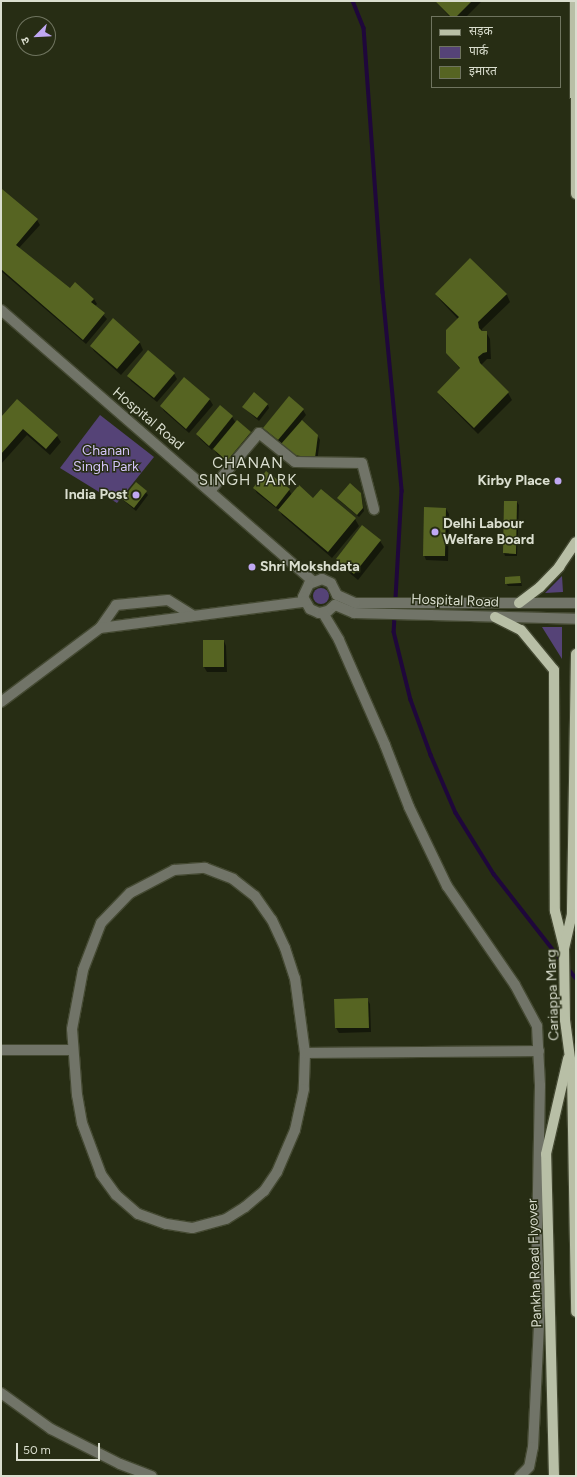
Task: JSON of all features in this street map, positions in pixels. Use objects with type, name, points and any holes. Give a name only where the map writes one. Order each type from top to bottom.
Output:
[{"type":"main road","points":[[575,1],[576,194]]},
{"type":"main road","points":[[519,603],[540,588],[559,567],[576,542]]},
{"type":"main road","points":[[495,616],[521,630],[554,670],[555,912],[564,948]]},
{"type":"main road","name":"Cariappa Marg","points":[[576,654],[572,914],[564,948],[565,1020],[572,1073],[576,1312]]},
{"type":"main road","name":"Pankha Road Flyover","points":[[554,1476],[546,1154],[569,1052]]},
{"type":"street","name":"Hospital Road","points":[[1,310],[313,581]]},
{"type":"street","points":[[210,490],[259,433],[294,462],[362,463],[374,508]]},
{"type":"street","points":[[324,613],[336,600],[331,583],[322,579],[313,581],[304,592],[304,602],[310,610],[324,613],[339,640],[385,744],[409,807],[444,879],[519,992],[537,1026],[540,1085],[537,1242],[540,1305],[533,1448],[529,1467],[520,1476]]},
{"type":"street","points":[[1,702],[100,628],[116,605],[168,600],[192,615]]},
{"type":"street","name":"Hospital Road","points":[[336,600],[354,613],[367,608],[415,602],[576,603]]},
{"type":"street","points":[[100,628],[192,615],[304,602]]},
{"type":"street","name":"Hospital Road","points":[[367,608],[416,614],[576,619]]},
{"type":"street","points":[[204,868],[233,879],[255,896],[272,920],[285,948],[295,978],[305,1053],[304,1089],[295,1130],[277,1172],[264,1191],[245,1207],[226,1219],[192,1228],[166,1224],[138,1214],[116,1195],[101,1174],[82,1123],[77,1095],[72,1050],[72,1029],[83,970],[101,923],[130,892],[174,870],[204,868]]},
{"type":"street","points":[[1,1050],[72,1050]]},
{"type":"street","points":[[305,1053],[539,1051]]},
{"type":"street","points":[[1,1393],[51,1430],[120,1464],[152,1476]]},
{"type":"green space","name":"Chanan Singh Park","points":[[100,415],[154,457],[117,503],[60,468]]},
{"type":"green space","points":[[562,576],[563,592],[545,593]]},
{"type":"green space","points":[[321,588],[327,590],[329,596],[327,602],[321,604],[315,602],[313,596],[315,590]]},
{"type":"green space","points":[[542,627],[562,627],[562,659]]},
{"type":"building","points":[[435,1],[472,1],[457,16],[450,16]]},
{"type":"building","points":[[2,189],[38,219],[16,245],[70,288],[75,282],[94,299],[91,302],[105,313],[83,340],[1,269]]},
{"type":"building","points":[[470,258],[507,294],[478,322],[479,328],[482,331],[487,331],[487,352],[478,357],[480,363],[509,392],[474,428],[437,392],[460,368],[446,353],[446,330],[459,317],[435,294]]},
{"type":"building","points":[[113,318],[140,342],[117,369],[90,346]]},
{"type":"building","points":[[148,350],[175,373],[154,398],[127,376]]},
{"type":"building","points":[[184,377],[210,399],[186,429],[160,406]]},
{"type":"building","points":[[254,392],[268,404],[257,418],[242,407]]},
{"type":"building","points":[[289,396],[304,409],[278,440],[263,428]]},
{"type":"building","points":[[17,399],[58,435],[46,449],[23,429],[1,454],[1,417]]},
{"type":"building","points":[[220,405],[233,416],[209,446],[196,434]]},
{"type":"building","points":[[237,420],[251,432],[227,461],[213,449]]},
{"type":"building","points":[[302,420],[318,435],[315,458],[293,455],[281,444]]},
{"type":"building","points":[[266,471],[290,489],[276,507],[253,488]]},
{"type":"building","points":[[136,482],[147,491],[134,508],[122,499]]},
{"type":"building","points":[[350,483],[361,493],[363,508],[357,515],[337,498]]},
{"type":"building","points":[[299,485],[313,498],[321,489],[356,518],[328,552],[278,510]]},
{"type":"building","points":[[504,501],[517,501],[516,554],[503,553]]},
{"type":"building","name":"Delhi Labour Welfare Board","points":[[424,507],[446,508],[445,556],[423,556]]},
{"type":"building","points":[[362,525],[381,540],[354,574],[336,559]]},
{"type":"building","points":[[520,576],[521,583],[505,584],[505,577]]},
{"type":"building","points":[[203,640],[224,640],[224,667],[203,667]]},
{"type":"building","points":[[368,998],[369,1028],[335,1028],[334,999]]},
{"type":"waterway","points":[[353,1],[364,28],[383,292],[402,491],[394,632],[411,700],[431,755],[456,813],[494,874],[562,961]]},
{"type":"waterway","points":[[567,967],[576,978]]},
{"type":"place","name":"Kirby Place","points":[[558,481]]},
{"type":"place","name":"India Post","points":[[136,495]]},
{"type":"place","name":"Delhi Labour Welfare Board","points":[[435,532]]},
{"type":"place","name":"Shri Mokshdata","points":[[252,567]]},
{"type":"district","name":"CHANAN SINGH PARK","points":[[248,472]]}]
